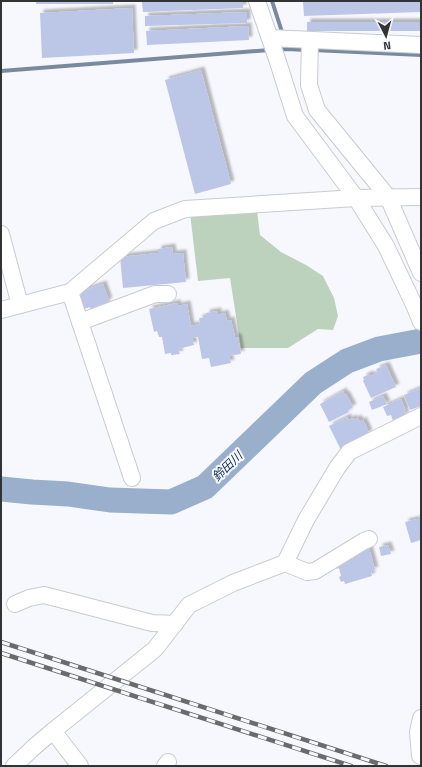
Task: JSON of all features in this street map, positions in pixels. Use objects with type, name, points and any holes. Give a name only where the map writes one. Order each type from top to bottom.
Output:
[{"type":"street","points":[[257,1],[271,39],[295,116],[356,198],[386,246],[421,322]]},
{"type":"street","points":[[271,39],[421,45]]},
{"type":"street","points":[[310,41],[309,85],[317,110],[388,197],[421,273]]},
{"type":"street","points":[[300,123],[347,147]]},
{"type":"street","points":[[1,310],[70,292],[154,220],[185,209],[356,198],[421,197]]},
{"type":"street","points":[[1,234],[20,305]]},
{"type":"street","points":[[70,292],[132,478]]},
{"type":"street","points":[[80,322],[155,294],[168,294]]},
{"type":"street","points":[[285,563],[306,520],[337,468],[349,452],[421,416]]},
{"type":"street","points":[[14,766],[53,731],[155,648],[189,605],[233,583],[285,563],[308,572],[315,572],[369,539]]},
{"type":"street","points":[[15,604],[29,598],[44,596],[152,623],[174,624]]},
{"type":"street","points":[[420,756],[418,732],[421,718]]},
{"type":"street","points":[[53,731],[80,766]]},
{"type":"green space","points":[[257,211],[260,235],[281,252],[323,276],[334,298],[338,316],[333,330],[318,329],[288,348],[241,348],[230,278],[198,281],[190,213]]},
{"type":"building","points":[[36,1],[113,1],[113,4],[36,4]]},
{"type":"building","points":[[243,1],[243,8],[143,12],[142,2]]},
{"type":"building","points":[[303,1],[421,1],[421,12],[304,16]]},
{"type":"building","points":[[132,8],[134,53],[42,58],[40,13]]},
{"type":"building","points":[[247,12],[247,23],[145,26],[145,16]]},
{"type":"building","points":[[307,22],[421,22],[421,31],[307,31]]},
{"type":"building","points":[[248,26],[249,40],[147,45],[146,31]]},
{"type":"building","points":[[201,70],[231,184],[195,194],[165,80]]},
{"type":"building","points":[[172,247],[173,254],[183,253],[186,282],[123,288],[120,257],[158,253],[158,249]]},
{"type":"building","points":[[103,284],[109,301],[106,302],[107,307],[91,312],[90,307],[84,309],[79,292]]},
{"type":"building","points":[[177,303],[178,306],[187,304],[191,326],[200,324],[199,318],[207,317],[206,313],[218,311],[218,315],[225,313],[227,321],[231,320],[235,337],[238,337],[241,354],[229,356],[231,363],[211,367],[209,358],[202,359],[198,337],[192,338],[194,345],[178,349],[180,354],[165,354],[162,337],[159,337],[157,331],[154,332],[149,309]]},
{"type":"building","points":[[386,365],[396,387],[371,398],[363,381],[363,377],[378,373],[376,369]]},
{"type":"building","points":[[421,388],[421,406],[410,410],[404,395]]},
{"type":"building","points":[[343,391],[353,407],[348,410],[349,412],[329,422],[320,404]]},
{"type":"building","points":[[383,396],[387,404],[372,410],[369,402]]},
{"type":"building","points":[[401,399],[406,415],[393,421],[391,415],[387,416],[383,407]]},
{"type":"building","points":[[347,417],[349,420],[358,418],[360,422],[363,420],[369,433],[341,450],[329,426]]},
{"type":"building","points":[[421,516],[421,540],[411,543],[405,522],[418,519],[418,517]]},
{"type":"building","points":[[388,545],[391,554],[381,556],[379,547]]},
{"type":"building","points":[[369,548],[375,570],[371,571],[372,576],[345,584],[344,581],[341,582],[339,577],[341,576],[339,568],[337,569],[335,564],[359,557],[357,552]]},
{"type":"waterway","points":[[272,1],[283,35]]},
{"type":"waterway","points":[[1,71],[270,50]]},
{"type":"waterway","points":[[277,50],[306,50]]},
{"type":"waterway","points":[[313,50],[421,55]]},
{"type":"waterway","name":"鈴田川","points":[[1,489],[68,494],[110,500],[171,502],[205,487],[313,383],[347,361],[379,349],[421,341]]},
{"type":"railway","points":[[1,642],[386,766]]},
{"type":"railway","points":[[1,653],[351,766]]}]
